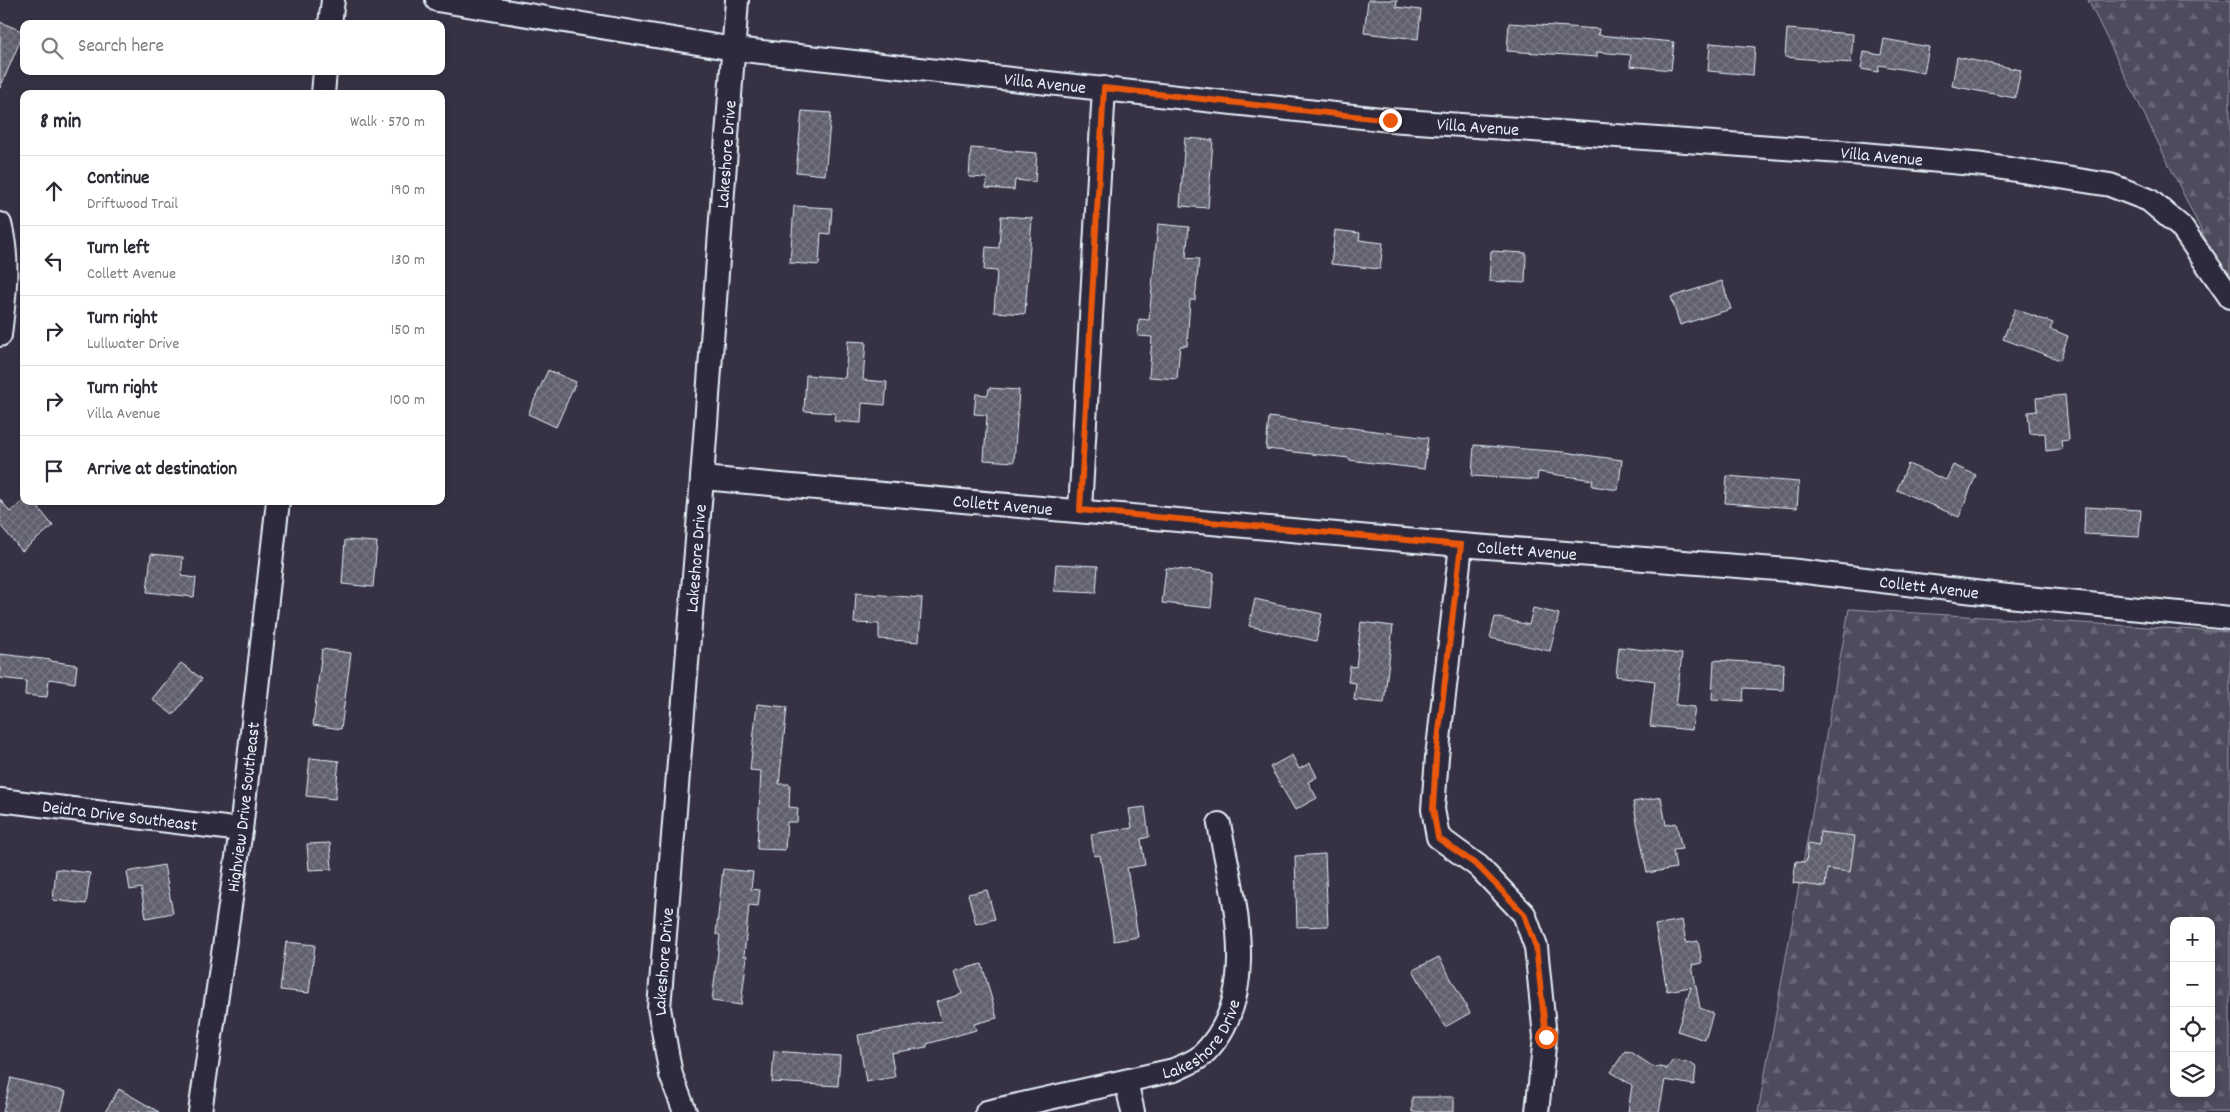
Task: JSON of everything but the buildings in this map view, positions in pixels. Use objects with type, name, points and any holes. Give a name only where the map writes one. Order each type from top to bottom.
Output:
[{"type":"street","points":[[330,20],[333,0]]},
{"type":"street","name":"Villa Avenue","points":[[437,0],[734,49],[1390,120],[1841,152],[1984,165],[2110,185],[2149,200],[2181,227],[2230,297]]},
{"type":"street","name":"Lakeshore Drive","points":[[686,1112],[670,1076],[659,1008],[702,478],[737,0]]},
{"type":"street","points":[[323,90],[325,75]]},
{"type":"street","points":[[1080,510],[1104,88]]},
{"type":"street","points":[[0,224],[5,255],[5,286],[0,335]]},
{"type":"street","name":"Collett Avenue","points":[[702,478],[1461,545],[1789,570],[2008,596],[2230,618]]},
{"type":"street","name":"Highview Drive Southeast","points":[[200,1112],[241,830],[278,505]]},
{"type":"street","points":[[1461,545],[1436,757],[1433,809],[1438,838],[1478,866],[1524,914],[1536,947],[1546,1037],[1537,1112]]},
{"type":"street","name":"Deidra Drive Southeast","points":[[0,800],[241,830]]},
{"type":"street","name":"Lakeshore Drive","points":[[987,1112],[1174,1070],[1200,1057],[1221,1033],[1236,997],[1240,965],[1235,908],[1219,824]]},
{"type":"street","points":[[1126,1081],[1132,1112]]},
{"type":"green space","points":[[2088,0],[2230,0],[2230,289]]},
{"type":"green space","points":[[1849,609],[2230,632],[2230,1112],[1758,1112]]},
{"type":"route","points":[[1390,120],[1104,88],[1080,510],[1461,545],[1436,757],[1433,809],[1438,838],[1478,866],[1524,914],[1536,947],[1546,1037]]}]
